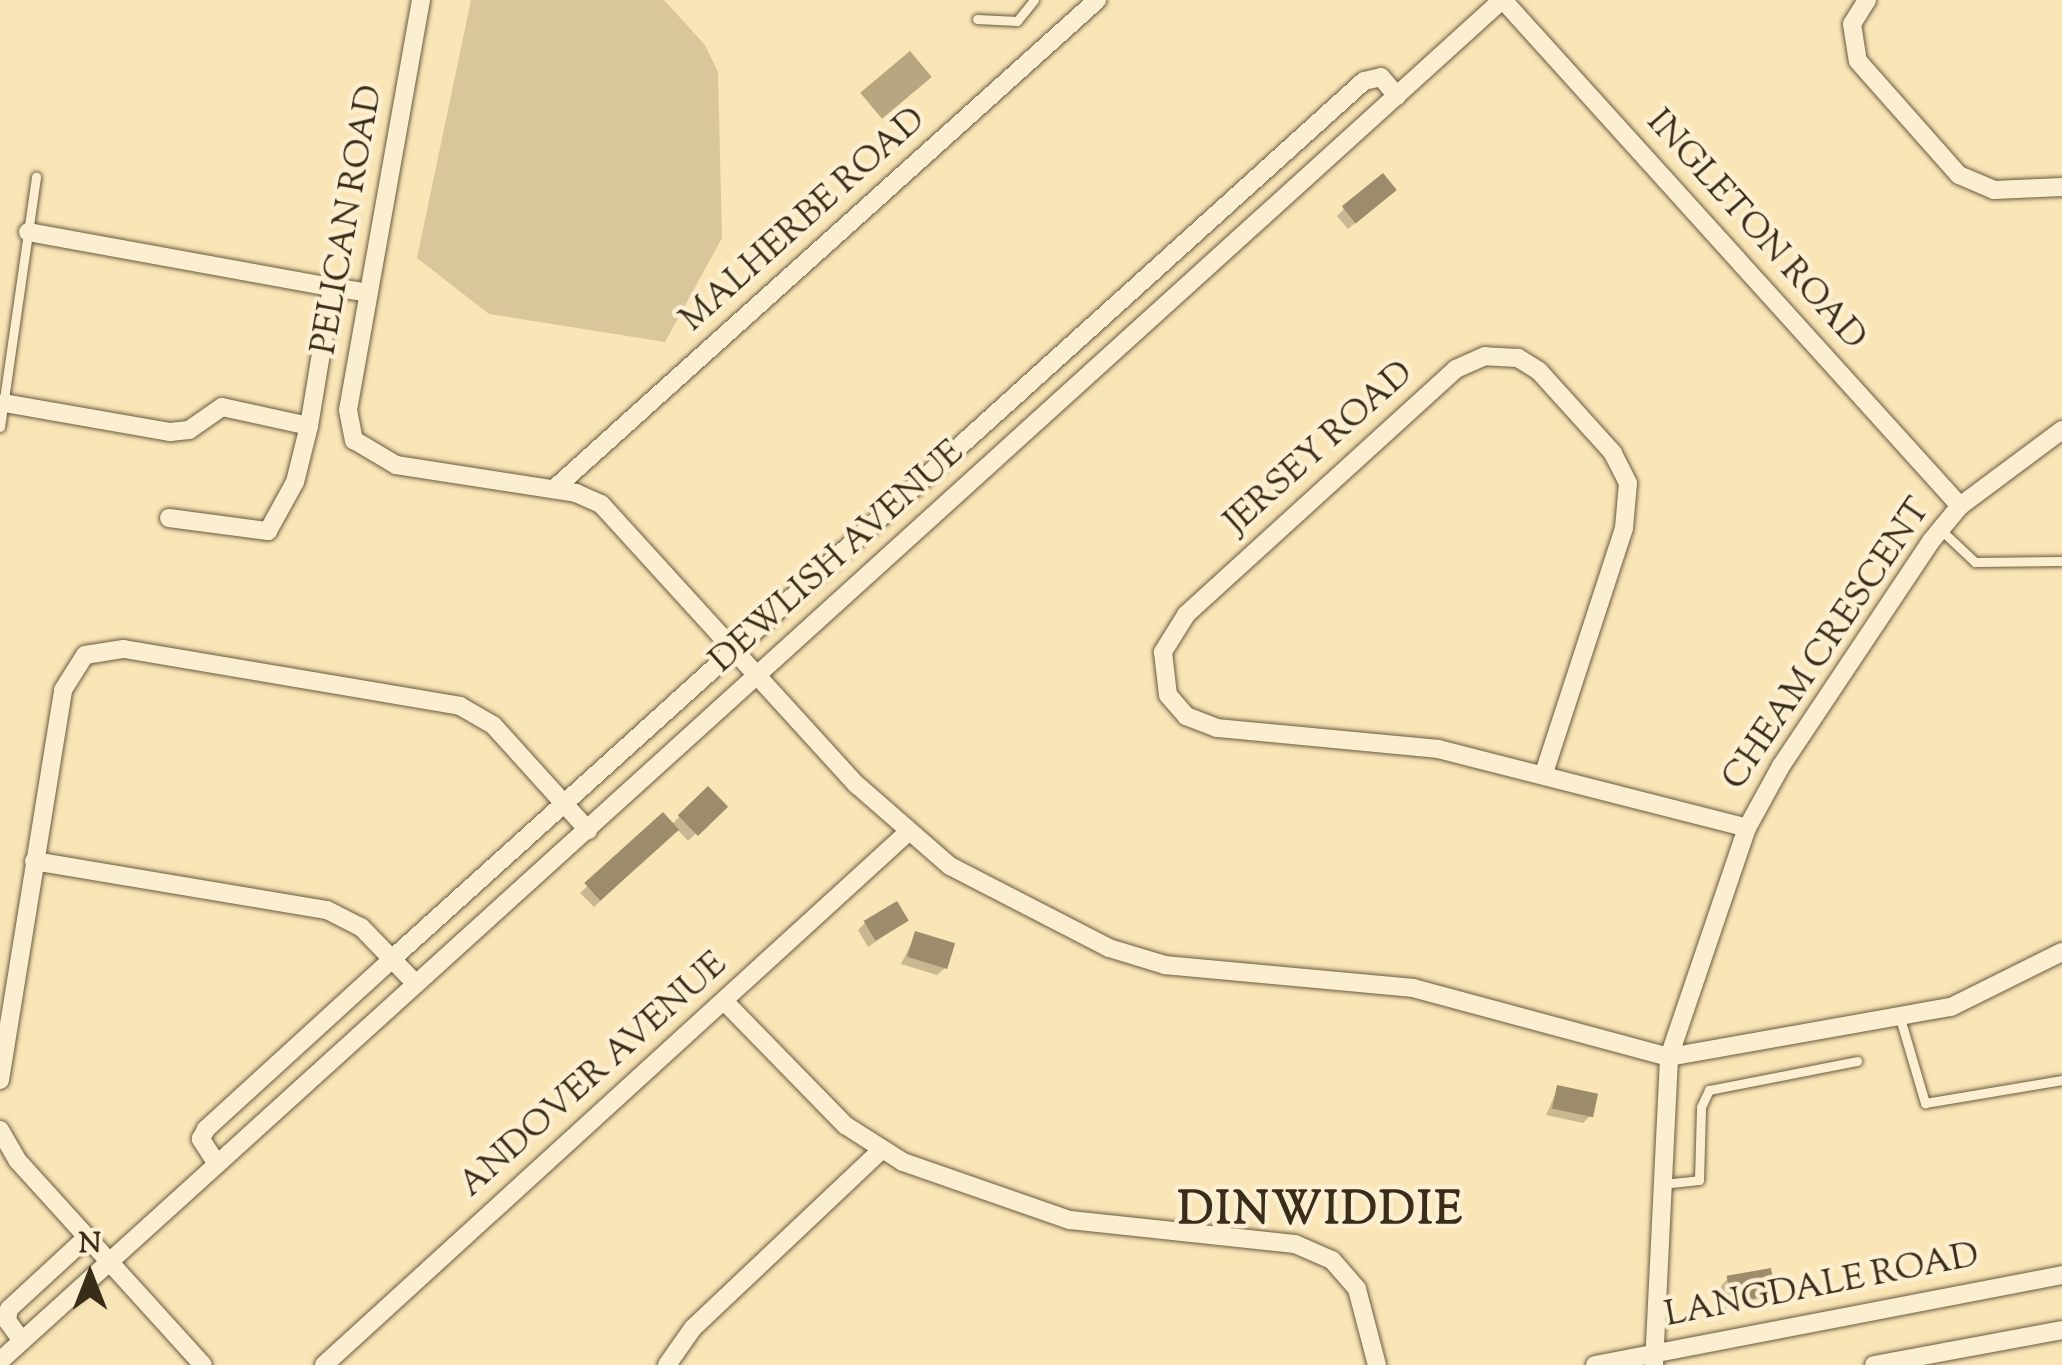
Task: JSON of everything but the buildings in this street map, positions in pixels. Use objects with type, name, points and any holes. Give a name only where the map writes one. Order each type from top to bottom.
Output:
[{"type":"street","name":"PELICAN ROAD","points":[[421,0],[348,410],[350,432],[361,449],[396,465],[554,489]]},
{"type":"street","name":"MALHERBE ROAD","points":[[554,489],[1096,0]]},
{"type":"street","name":"DEWLISH AVENUE","points":[[0,1361],[1502,0]]},
{"type":"street","name":"INGLETON ROAD","points":[[1502,0],[1960,506]]},
{"type":"street","points":[[1867,0],[1852,24],[1858,61],[1959,175],[1994,190],[2062,187]]},
{"type":"street","name":"DEWLISH AVENUE","points":[[217,1164],[204,1133],[393,958],[1364,81],[1385,80],[1398,96]]},
{"type":"street","points":[[28,232],[369,293]]},
{"type":"street","points":[[169,518],[268,532],[294,482],[310,426],[332,287]]},
{"type":"street","points":[[1076,344],[1095,368]]},
{"type":"street","name":"JERSEY ROAD","points":[[1544,772],[1624,528],[1628,483],[1612,453],[1539,371],[1518,358],[1485,356],[1456,369],[1186,615],[1168,638],[1164,683],[1186,716],[1217,728],[1438,749],[1544,772],[1747,828]]},
{"type":"street","points":[[4,403],[170,432],[189,430],[222,407],[310,426]]},
{"type":"street","name":"CHEAM CRESCENT","points":[[1655,1359],[1669,1057],[1747,828],[1781,766],[1940,530],[1960,506],[2062,430]]},
{"type":"street","points":[[554,489],[601,504],[906,834],[981,884],[1138,958],[1190,970],[1413,988],[1669,1057],[1951,1007],[2062,952]]},
{"type":"street","points":[[841,555],[863,580]]},
{"type":"street","points":[[0,1080],[68,676],[86,655],[124,650],[460,706],[493,725],[588,830]]},
{"type":"street","name":"ANDOVER AVENUE","points":[[324,1365],[906,834]]},
{"type":"street","points":[[34,861],[347,916],[416,984]]},
{"type":"street","points":[[725,1002],[844,1125],[880,1152],[1070,1220],[1313,1250],[1357,1289],[1378,1365]]},
{"type":"street","points":[[0,1130],[18,1161],[203,1365]]},
{"type":"street","points":[[667,1365],[694,1328],[880,1152]]},
{"type":"street","points":[[22,1341],[8,1320],[9,1309],[87,1236]]},
{"type":"street","name":"LANGDALE ROAD","points":[[1595,1365],[1655,1359],[2062,1275]]},
{"type":"street","points":[[1874,1365],[2062,1330]]},
{"type":"lane","points":[[977,19],[1017,21],[1034,0]]},
{"type":"lane","points":[[0,426],[36,177]]},
{"type":"lane","points":[[1940,530],[1976,562],[2062,561]]},
{"type":"lane","points":[[1900,1018],[1925,1103],[2062,1080]]},
{"type":"lane","points":[[1662,1184],[1699,1180],[1701,1107],[1709,1090],[1856,1061]]},
{"type":"shaded area","points":[[471,0],[664,0],[705,45],[718,72],[722,238],[665,342],[489,314],[417,258]]},
{"type":"shaded area","points":[[910,51],[932,77],[882,119],[860,93]]},
{"type":"district","name":"DINWIDDIE","points":[[1321,1213]]}]
